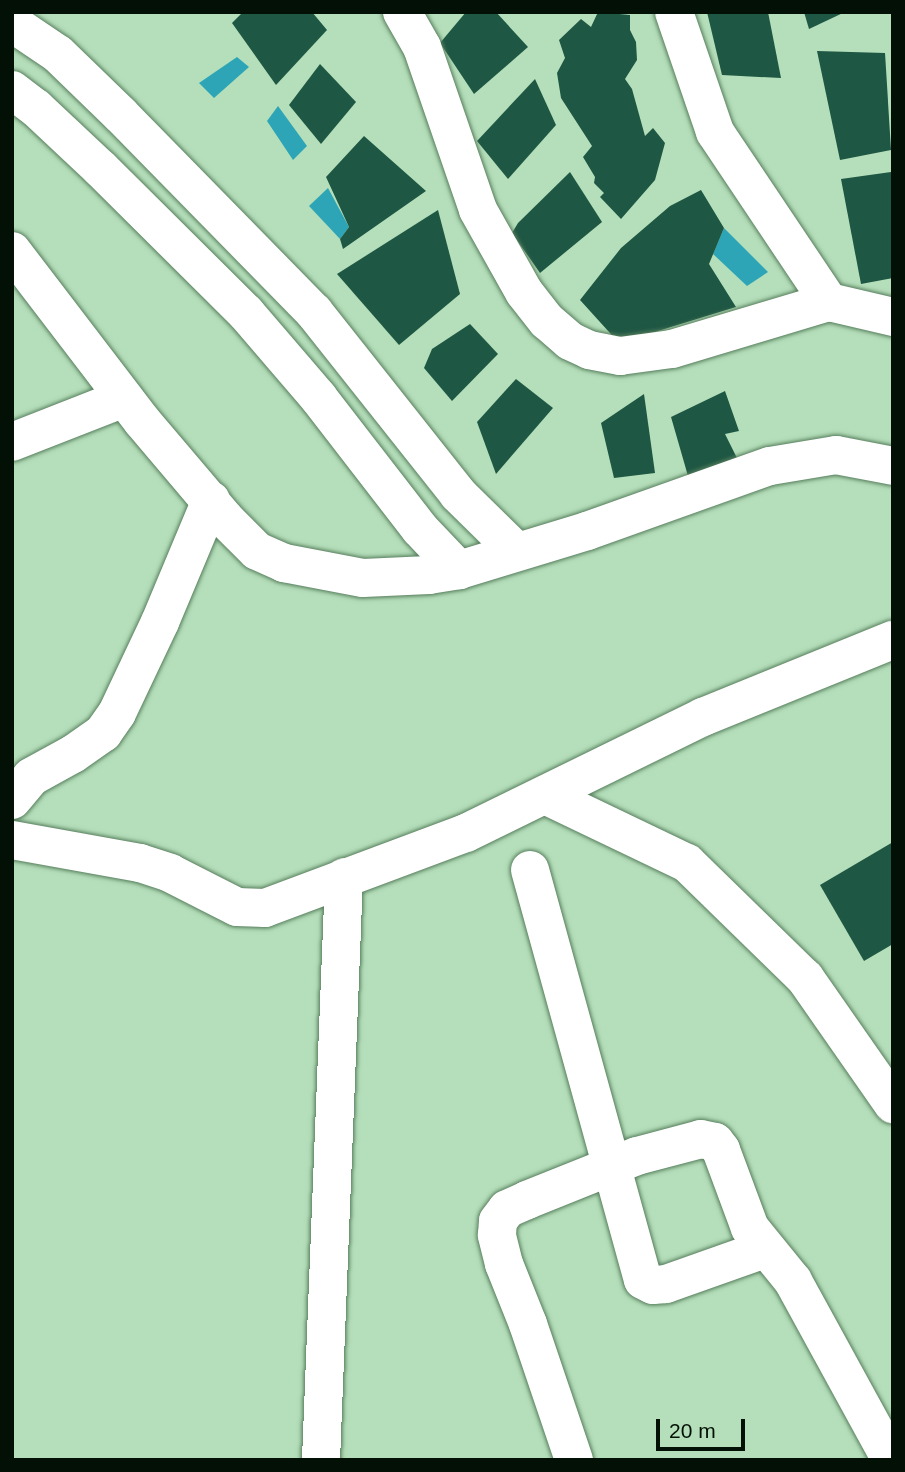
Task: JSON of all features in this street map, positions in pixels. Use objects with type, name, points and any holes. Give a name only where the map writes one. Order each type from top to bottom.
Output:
[{"type":"street","points":[[402,12],[422,47],[478,210],[524,292],[547,321],[570,341],[589,350],[620,356],[672,349],[829,302],[893,317]]},
{"type":"street","points":[[674,12],[715,132],[829,302]]},
{"type":"street","points":[[17,24],[58,54],[103,97],[314,312],[458,494],[516,551]]},
{"type":"street","points":[[12,90],[36,108],[100,168],[246,313],[318,397],[411,518],[459,570]]},
{"type":"street","points":[[12,251],[124,398],[211,500],[257,551],[284,563],[363,578],[429,575],[459,570],[587,531],[770,466],[836,455],[893,466]]},
{"type":"street","points":[[12,442],[124,398]]},
{"type":"street","points":[[12,800],[31,777],[73,754],[103,733],[117,713],[160,622],[211,500]]},
{"type":"street","points":[[12,840],[140,863],[170,873],[237,907],[253,909],[279,904],[344,877],[466,833],[702,717],[893,640]]},
{"type":"street","points":[[545,795],[687,863],[805,978],[893,1104]]},
{"type":"street","points":[[530,870],[643,1280],[648,1284],[666,1284],[765,1249]]},
{"type":"street","points":[[321,1460],[344,877]]},
{"type":"street","points":[[573,1460],[528,1324],[504,1265],[496,1228],[501,1215],[507,1209],[610,1167],[688,1141],[711,1140],[721,1150],[740,1207],[765,1249],[793,1281],[891,1460]]},
{"type":"water","points":[[237,57],[249,67],[214,98],[199,83]]},
{"type":"water","points":[[278,106],[307,146],[293,160],[267,121]]},
{"type":"water","points":[[328,188],[349,227],[340,239],[309,206]]},
{"type":"water","points":[[724,228],[768,272],[747,286],[713,254]]},
{"type":"building","points":[[243,12],[312,12],[327,30],[276,85],[232,23]]},
{"type":"building","points":[[466,12],[496,12],[528,47],[474,94],[440,43]]},
{"type":"building","points":[[598,12],[630,15],[630,30],[636,42],[637,60],[625,79],[632,89],[645,136],[653,128],[665,143],[655,180],[621,219],[600,197],[604,193],[594,183],[595,177],[583,157],[592,146],[561,98],[557,73],[565,58],[559,40],[581,19],[591,27]]},
{"type":"building","points":[[707,12],[768,12],[781,78],[722,75]]},
{"type":"building","points":[[804,12],[845,12],[809,29]]},
{"type":"building","points":[[817,51],[885,53],[891,150],[840,160]]},
{"type":"building","points":[[320,64],[356,102],[321,144],[289,105]]},
{"type":"building","points":[[535,79],[556,125],[508,179],[477,141]]},
{"type":"building","points":[[364,136],[426,191],[343,249],[340,239],[349,227],[326,177]]},
{"type":"building","points":[[570,172],[602,222],[540,273],[512,233],[518,223]]},
{"type":"building","points":[[891,172],[893,278],[861,284],[841,179]]},
{"type":"building","points":[[701,190],[724,228],[709,264],[736,307],[619,343],[580,300],[621,248],[670,206]]},
{"type":"building","points":[[438,210],[460,294],[399,345],[337,274]]},
{"type":"building","points":[[470,324],[498,354],[452,401],[424,368],[432,349]]},
{"type":"building","points":[[516,379],[553,408],[496,474],[477,422]]},
{"type":"building","points":[[725,391],[739,431],[725,434],[739,462],[688,476],[671,417]]},
{"type":"building","points":[[644,394],[655,473],[614,478],[601,423]]},
{"type":"building","points":[[893,842],[893,944],[864,961],[820,885]]}]
